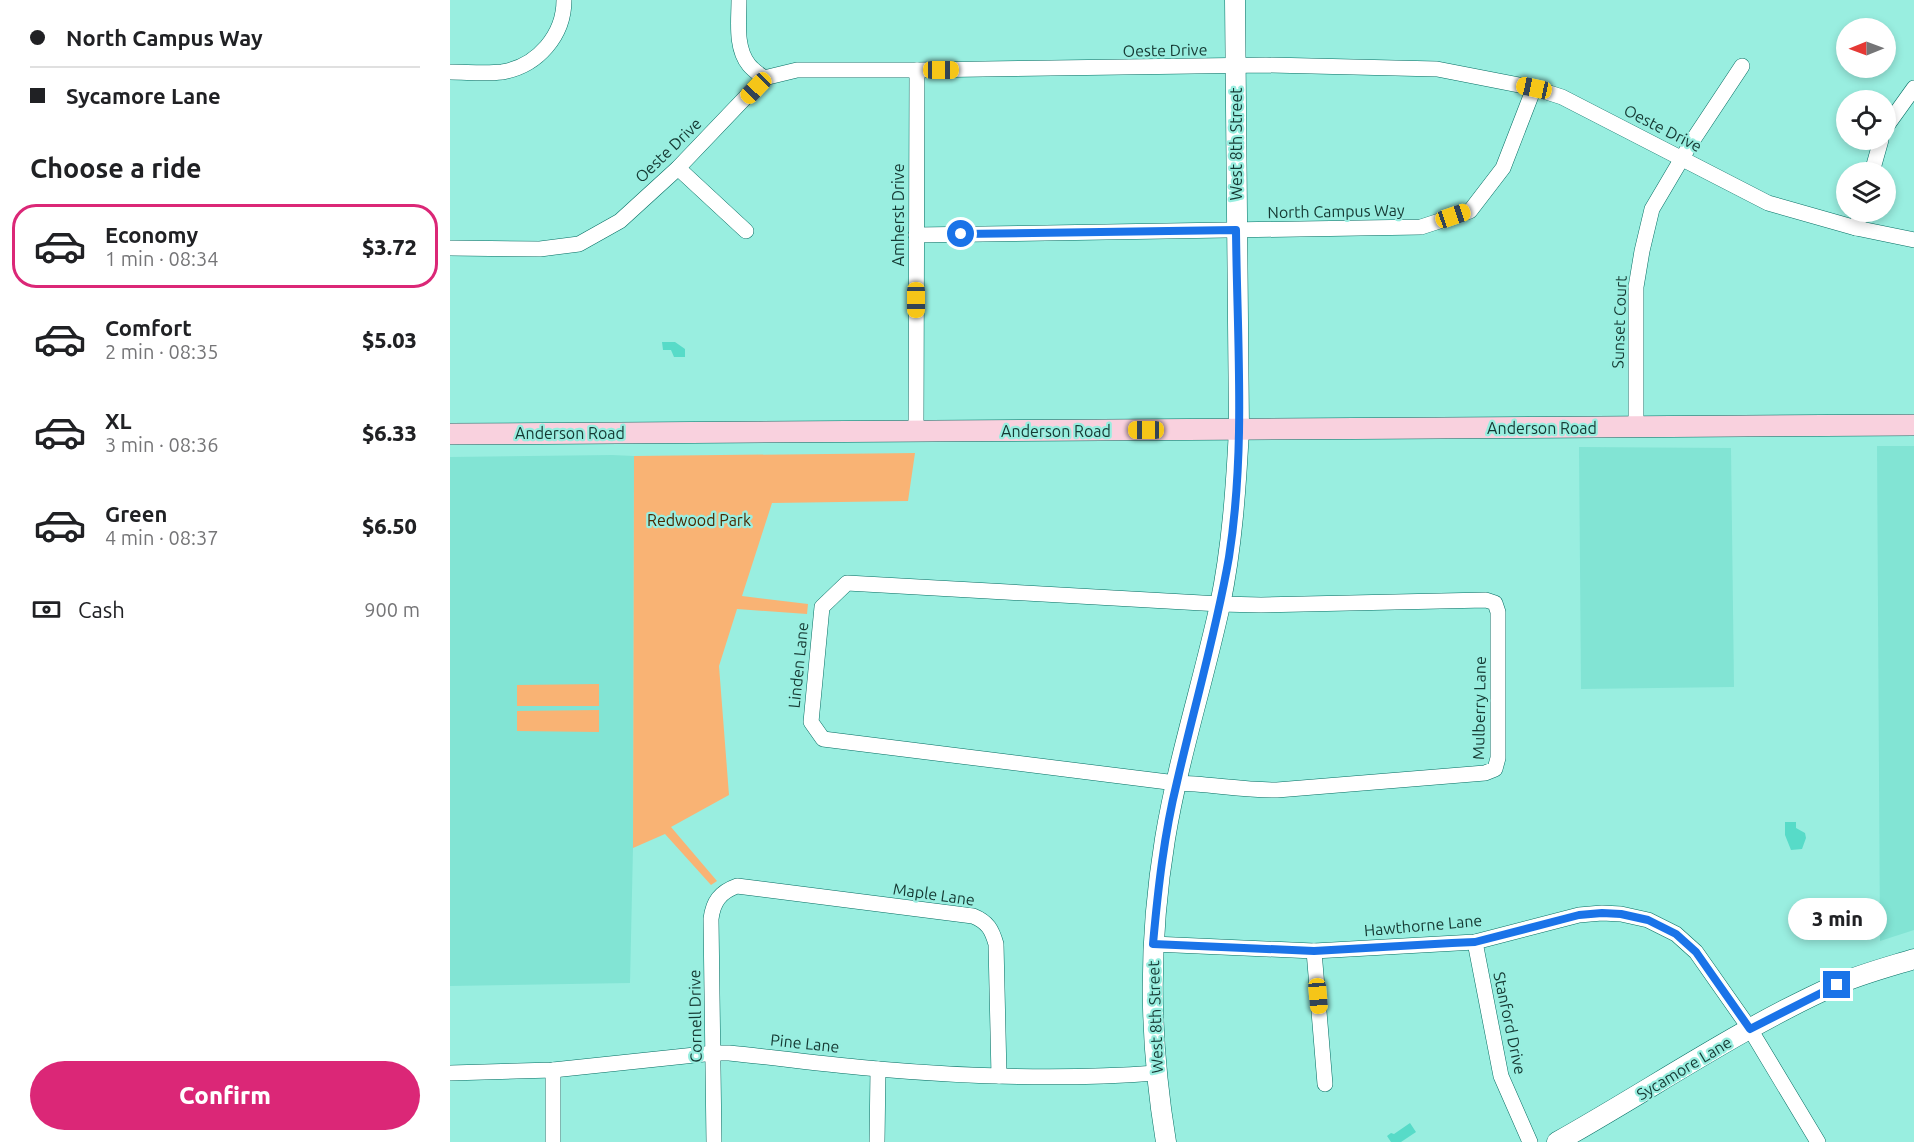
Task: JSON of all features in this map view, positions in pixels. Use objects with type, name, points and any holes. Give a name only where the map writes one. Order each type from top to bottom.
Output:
[{"type":"main road","name":"Anderson Road","points":[[450,434],[1914,426]]},
{"type":"street","points":[[450,72],[502,72],[530,61],[546,49],[559,29],[564,0]]},
{"type":"street","points":[[739,0],[742,54],[749,66],[764,78]]},
{"type":"street","name":"West 8th Street","points":[[1166,1142],[1156,1073],[1153,1029],[1153,944],[1160,872],[1176,783],[1220,604],[1231,535],[1239,429],[1235,0]]},
{"type":"street","name":"Oeste Drive","points":[[450,248],[540,249],[579,244],[620,221],[678,168],[764,78],[797,70],[1236,66],[1437,69],[1534,88],[1562,97],[1768,202],[1856,228],[1914,240]]},
{"type":"street","name":"Sunset Court","points":[[1636,427],[1636,287],[1652,209],[1742,66]]},
{"type":"street","name":"Amherst Drive","points":[[916,432],[917,70]]},
{"type":"street","name":"North Campus Way","points":[[916,235],[1421,227],[1470,211],[1503,168],[1534,88]]},
{"type":"street","points":[[1896,113],[1914,88]]},
{"type":"street","points":[[678,168],[746,231]]},
{"type":"street","points":[[1856,228],[1858,222]]},
{"type":"street","name":"Linden Lane","points":[[1176,783],[823,739],[811,722],[822,607],[847,583],[1220,604]]},
{"type":"street","name":"Mulberry Lane","points":[[1176,783],[1247,790],[1277,790],[1485,773],[1495,769],[1498,758],[1498,612],[1495,603],[1486,600],[1220,604]]},
{"type":"street","name":"Maple Lane","points":[[722,893],[737,886],[973,916],[983,920],[992,930],[996,944],[999,1076]]},
{"type":"street","name":"Cornell Drive","points":[[714,1142],[711,919],[713,905],[722,893]]},
{"type":"street","name":"Hawthorne Lane","points":[[1153,944],[1314,951],[1475,942],[1579,915],[1602,913],[1648,920],[1676,934],[1696,952],[1750,1029],[1818,1142]]},
{"type":"street","name":"Stanford Drive","points":[[1475,942],[1501,1076],[1530,1142]]},
{"type":"street","points":[[1314,951],[1325,1084]]},
{"type":"street","name":"Sycamore Lane","points":[[1557,1142],[1614,1111],[1750,1029],[1837,985],[1875,970],[1914,959]]},
{"type":"street","name":"Pine Lane","points":[[450,1073],[553,1070],[729,1053],[878,1069],[999,1076],[1086,1077],[1156,1073]]},
{"type":"street","points":[[878,1069],[878,1142]]},
{"type":"street","points":[[553,1070],[553,1142]]},
{"type":"shaded area","points":[[662,342],[675,342],[685,349],[685,357],[674,357],[671,350],[663,350]]},
{"type":"shaded area","points":[[1877,446],[1914,446],[1914,930],[1880,941]]},
{"type":"shaded area","points":[[1579,447],[1731,448],[1734,687],[1581,689]]},
{"type":"shaded area","points":[[634,456],[633,848],[630,983],[450,986],[450,457]]},
{"type":"shaded area","points":[[1785,822],[1796,822],[1796,828],[1805,833],[1806,838],[1802,849],[1791,850],[1785,835]]},
{"type":"shaded area","points":[[1410,1123],[1416,1132],[1401,1142],[1391,1142],[1387,1136]]},
{"type":"green space","name":"Redwood Park","points":[[915,453],[908,501],[772,503],[742,596],[808,604],[807,614],[737,609],[719,666],[729,795],[671,827],[717,881],[711,885],[665,834],[633,848],[634,456]]},
{"type":"green space","points":[[599,684],[599,706],[517,706],[517,685]]},
{"type":"green space","points":[[599,710],[599,732],[517,731],[517,711]]},
{"type":"route","points":[[961,234],[1236,230],[1239,429],[1229,555],[1220,604],[1176,783],[1165,838],[1153,944],[1314,951],[1475,942],[1579,915],[1621,914],[1648,920],[1676,934],[1696,952],[1750,1029],[1837,985]]}]
